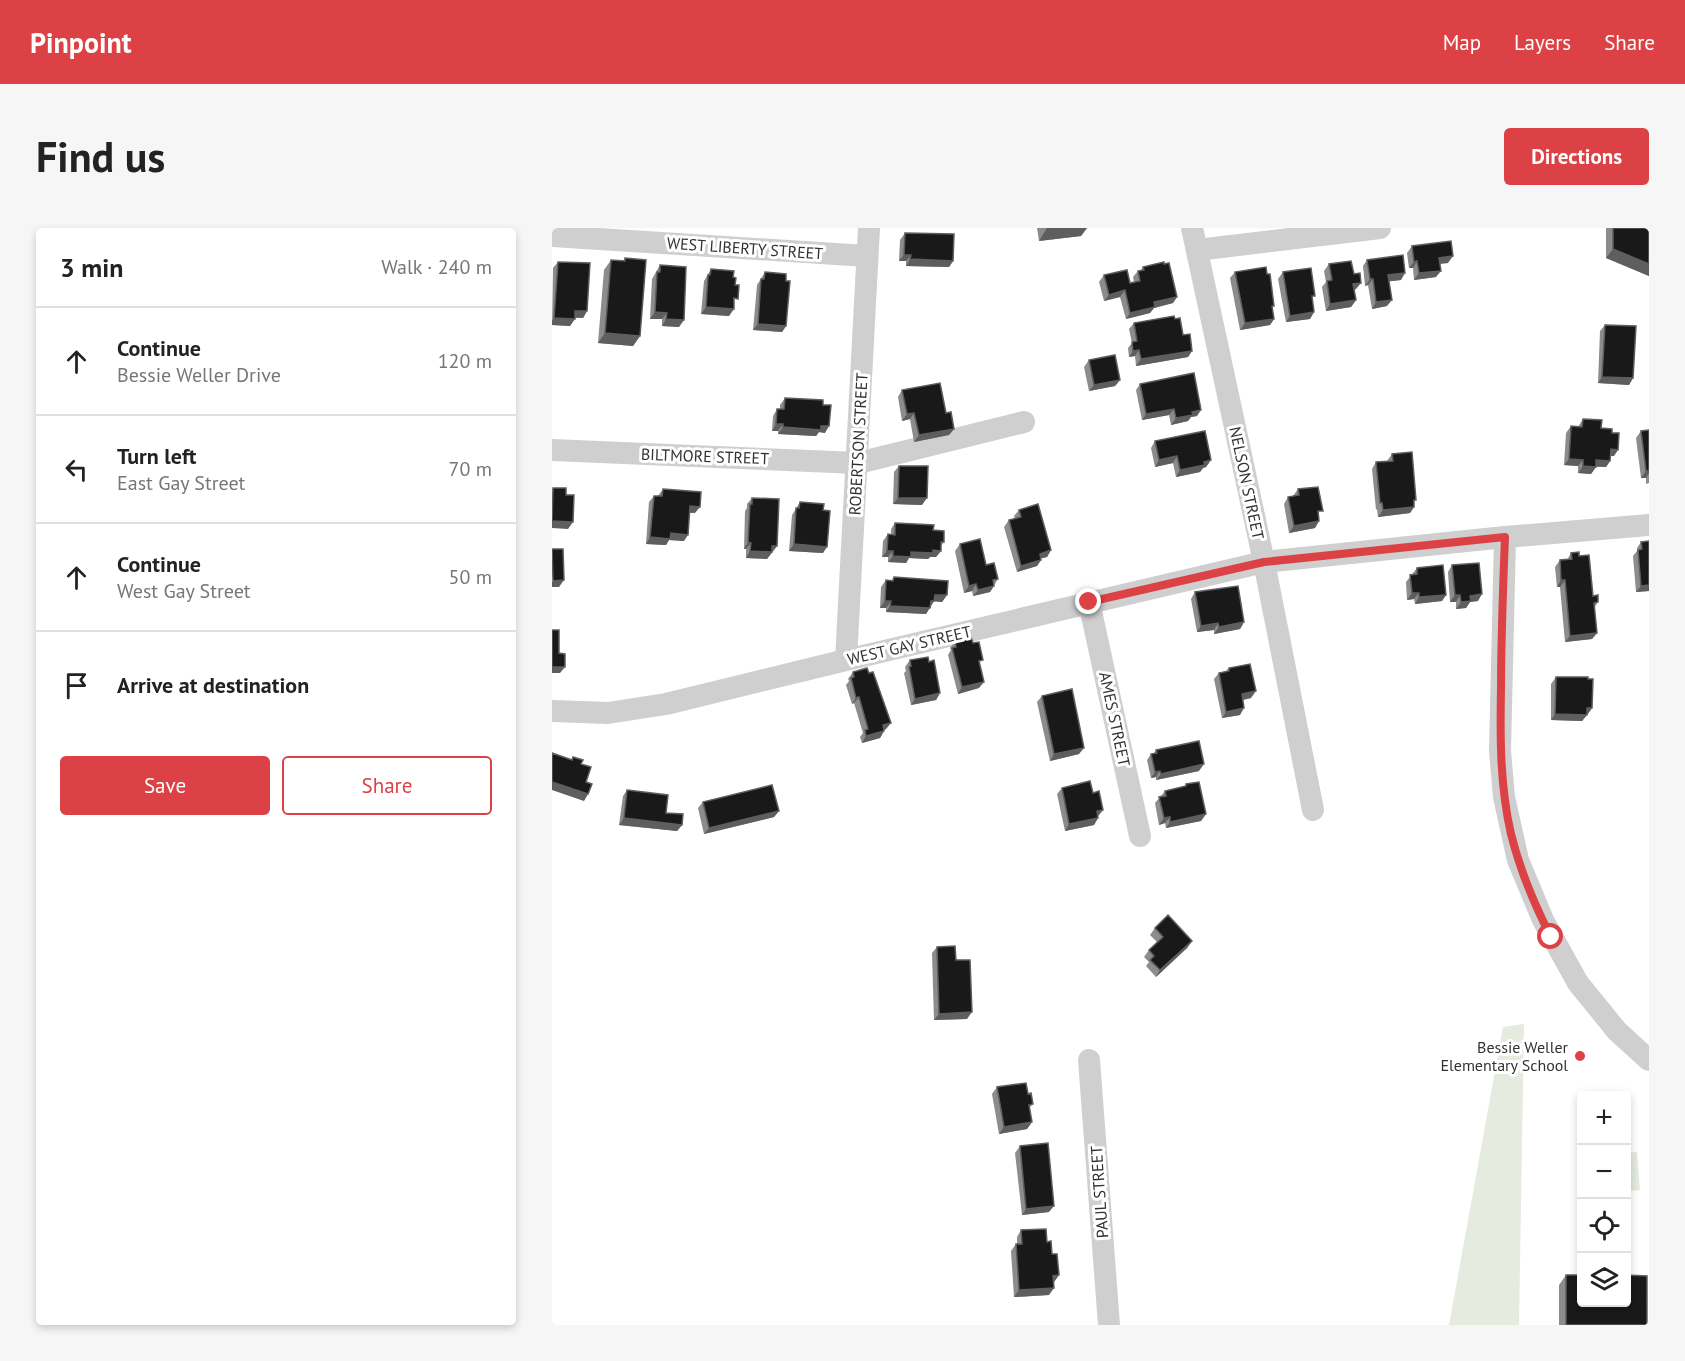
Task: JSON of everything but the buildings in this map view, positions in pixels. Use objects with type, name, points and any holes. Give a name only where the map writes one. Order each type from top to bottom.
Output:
[{"type":"street","name":"ROBERTSON STREET","points":[[846,660],[869,228]]},
{"type":"street","name":"NELSON STREET","points":[[1192,228],[1264,562],[1313,810]]},
{"type":"street","points":[[1197,250],[1380,228]]},
{"type":"street","name":"WEST LIBERTY STREET","points":[[552,236],[867,256]]},
{"type":"street","name":"BILTMORE STREET","points":[[552,450],[858,463],[1024,422]]},
{"type":"street","name":"WEST GAY STREET","points":[[552,711],[609,713],[666,704],[1264,562],[1505,537],[1649,525]]},
{"type":"street","points":[[1505,537],[1500,751],[1503,788],[1511,833],[1531,895],[1564,960],[1599,1011],[1649,1060]]},
{"type":"street","name":"AMES STREET","points":[[1089,602],[1140,836]]},
{"type":"street","name":"PAUL STREET","points":[[1089,1060],[1109,1325]]},
{"type":"shaded area","points":[[1524,1024],[1519,1325],[1449,1325],[1503,1027]]},
{"type":"shaded area","points":[[1637,1152],[1640,1190],[1631,1191],[1631,1153]]},
{"type":"place","name":"Bessie Weller Elementary School","points":[[1580,1056]]},
{"type":"route","points":[[1089,602],[1264,562],[1505,537],[1500,733],[1504,797],[1518,860],[1551,937]]}]
